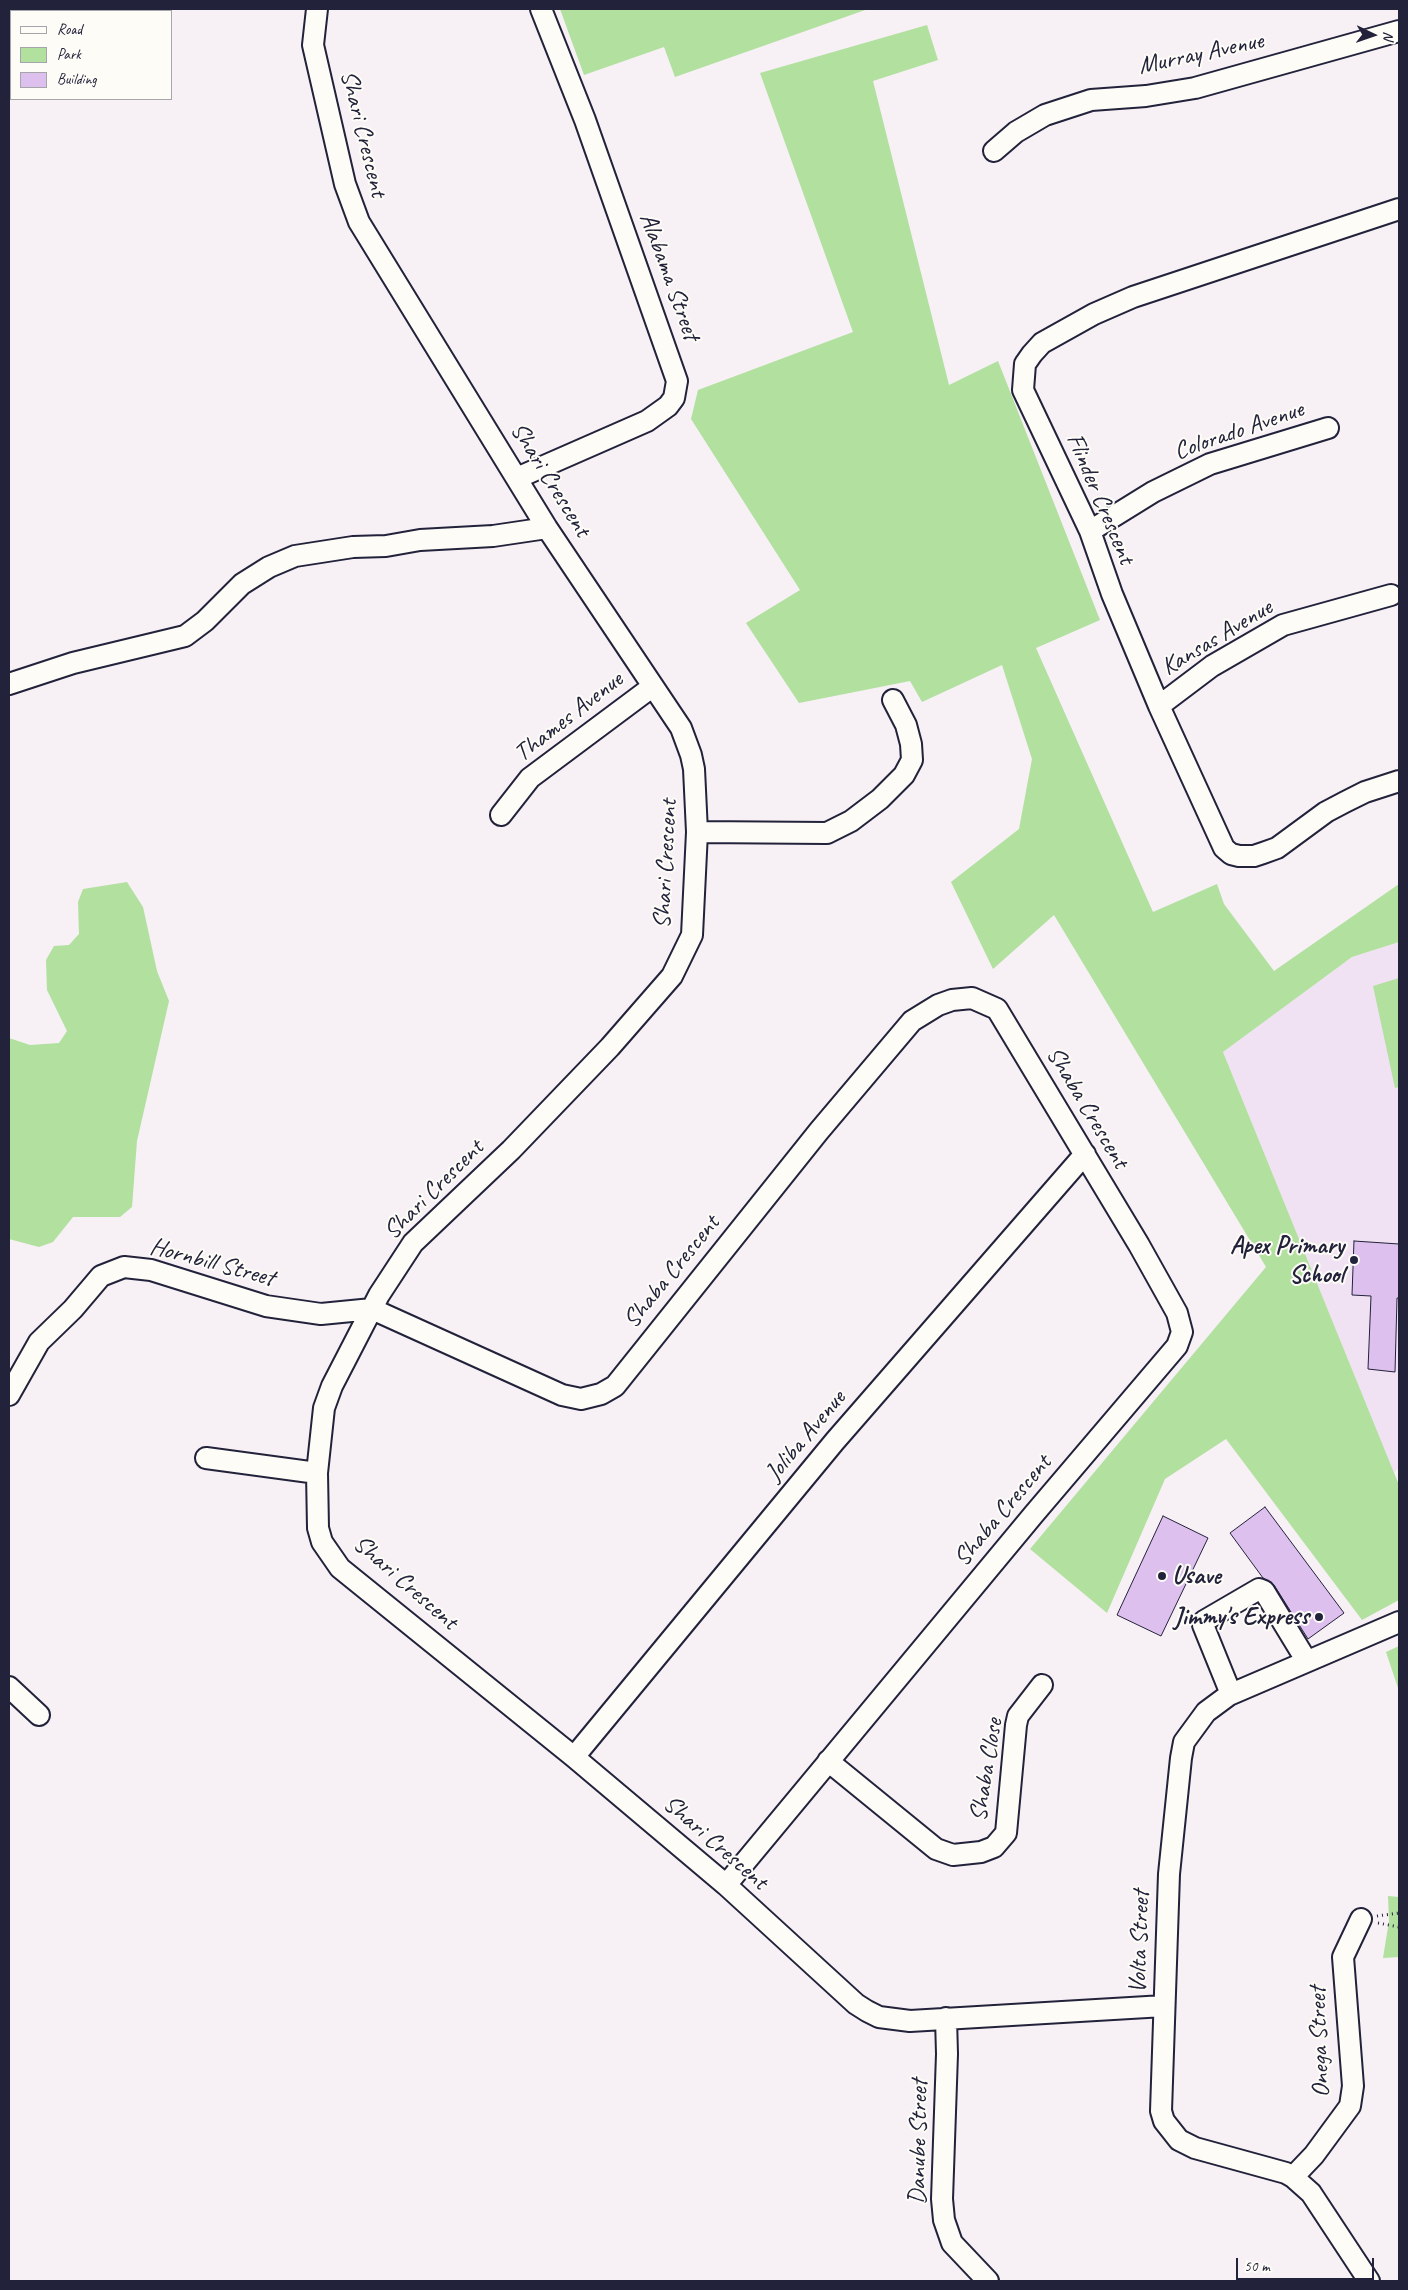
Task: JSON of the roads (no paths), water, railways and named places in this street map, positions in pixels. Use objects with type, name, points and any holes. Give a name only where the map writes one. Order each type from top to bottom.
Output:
[{"type":"street","name":"Shari Crescent","points":[[317,9],[313,45],[345,184],[359,222],[547,528],[681,728],[691,755],[696,789],[697,832],[692,935],[672,976],[610,1047],[510,1150],[413,1243],[392,1273],[372,1309],[332,1386],[324,1408],[317,1473],[318,1528],[322,1542],[340,1568],[574,1757],[726,1886],[856,2004],[879,2018],[910,2021],[1164,2006]]},
{"type":"street","name":"Alabama Street","points":[[517,478],[647,421],[668,406],[674,398],[678,381],[585,120],[541,9]]},
{"type":"street","name":"Murray Avenue","points":[[994,151],[1016,132],[1045,115],[1091,100],[1146,96],[1195,88],[1399,31]]},
{"type":"street","name":"Flinder Crescent","points":[[1399,209],[1133,297],[1094,314],[1042,343],[1037,348],[1025,364],[1023,390],[1090,530],[1112,594],[1159,706],[1224,848],[1231,854],[1239,856],[1254,856],[1277,848],[1326,812],[1365,792],[1399,781]]},
{"type":"street","name":"Colorado Avenue","points":[[1090,530],[1152,492],[1210,464],[1328,428]]},
{"type":"street","points":[[9,684],[73,663],[185,636],[205,621],[242,584],[269,567],[296,556],[353,547],[386,546],[420,540],[493,536],[547,528]]},
{"type":"street","name":"Kansas Avenue","points":[[1159,706],[1212,666],[1283,625],[1391,595]]},
{"type":"street","name":"Thames Avenue","points":[[501,815],[530,778],[652,687]]},
{"type":"street","points":[[697,832],[827,833],[851,821],[880,799],[904,775],[910,765],[912,754],[906,725],[893,700]]},
{"type":"street","name":"Shaba Crescent","points":[[372,1309],[562,1395],[581,1399],[601,1394],[615,1386],[819,1131],[912,1021],[938,1005],[952,1000],[972,998],[997,1009],[1085,1154],[1177,1313],[1182,1332],[1177,1346],[828,1761],[726,1886]]},
{"type":"street","name":"Joliba Avenue","points":[[574,1757],[835,1441],[1085,1154]]},
{"type":"street","name":"Hornbill Street","points":[[9,1395],[39,1342],[73,1309],[101,1276],[124,1267],[151,1270],[266,1306],[320,1314],[372,1309]]},
{"type":"street","points":[[206,1458],[317,1473]]},
{"type":"street","points":[[1231,1694],[1203,1625],[1204,1621],[1259,1589],[1264,1591],[1306,1660]]},
{"type":"street","name":"Volta Street","points":[[1369,2281],[1311,2193],[1293,2177],[1286,2173],[1195,2148],[1179,2140],[1172,2133],[1161,2112],[1169,1874],[1184,1742],[1206,1712],[1231,1694],[1306,1660],[1399,1622]]},
{"type":"street","name":"Shaba Close","points":[[828,1761],[936,1849],[953,1855],[981,1852],[994,1847],[1006,1833],[1018,1716],[1042,1685]]},
{"type":"street","points":[[9,1687],[39,1715]]},
{"type":"street","name":"Onega Street","points":[[1293,2177],[1314,2155],[1350,2106],[1353,2086],[1343,1957],[1361,1919]]},
{"type":"street","name":"Danube Street","points":[[946,2018],[947,2054],[942,2199],[944,2220],[952,2243],[988,2281]]},
{"type":"place","name":"Apex Primary School","points":[[1354,1260]]},
{"type":"place","name":"Usave","points":[[1162,1576]]},
{"type":"place","name":"Jimmy's Express","points":[[1319,1617]]}]
